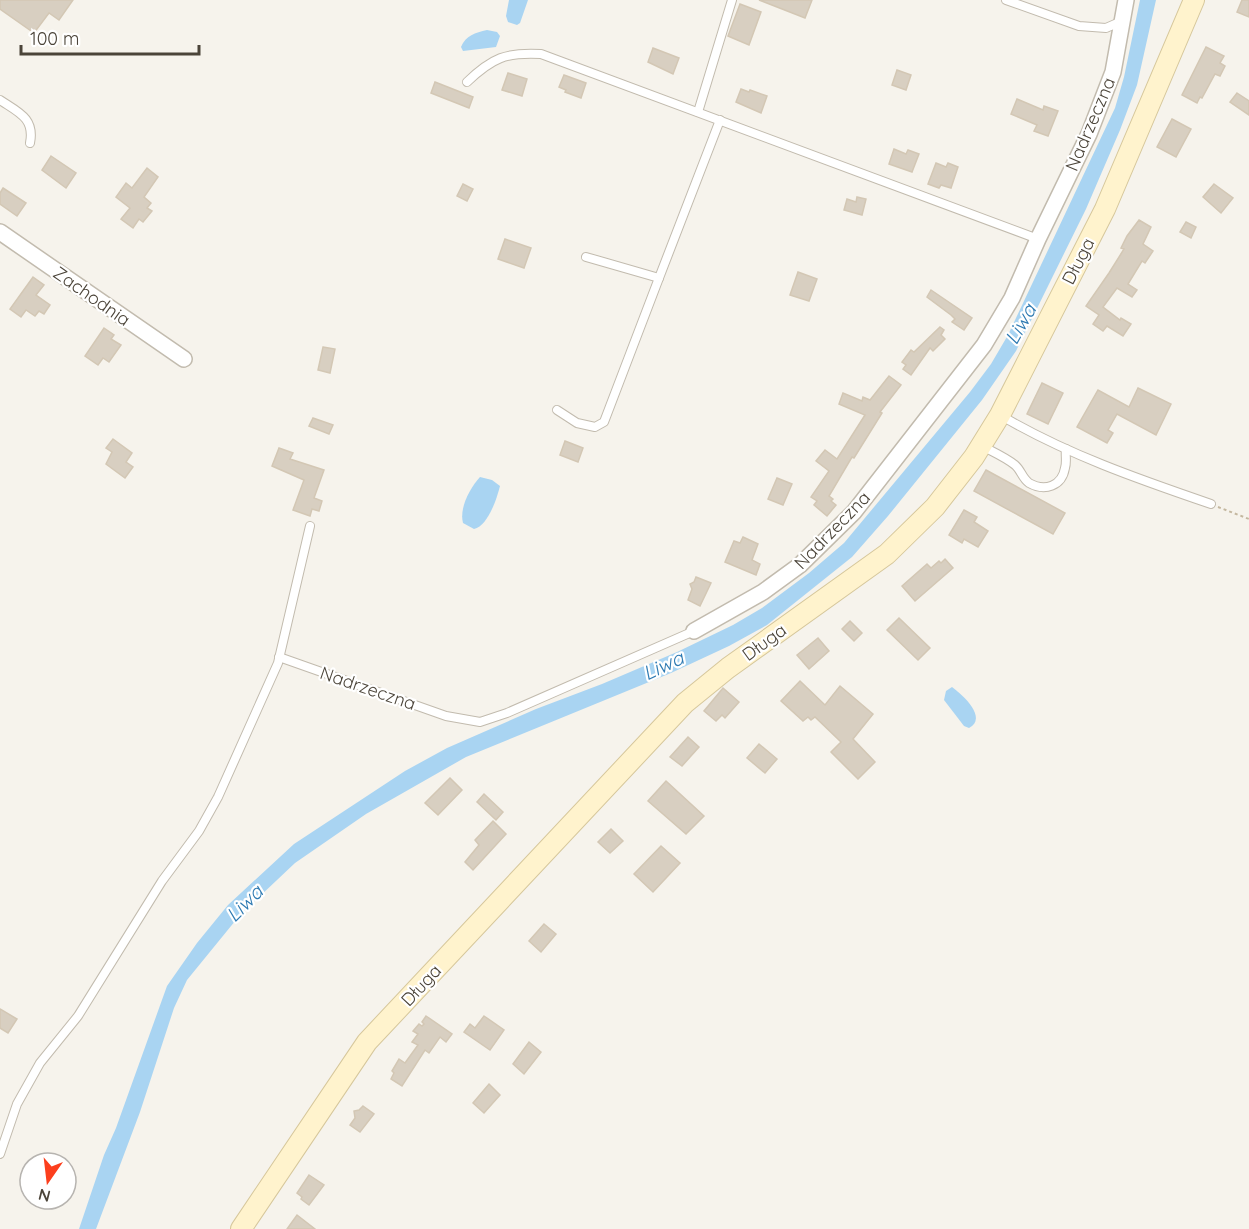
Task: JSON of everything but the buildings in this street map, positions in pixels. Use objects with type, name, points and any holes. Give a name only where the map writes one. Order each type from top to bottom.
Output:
[{"type":"street","name":"Nadrzeczna","points":[[693,632],[763,592],[800,565],[854,512],[984,345],[1012,298],[1093,123],[1113,72],[1126,0]]},
{"type":"street","name":"Długa","points":[[241,1229],[367,1042],[685,704],[728,668],[887,554],[935,507],[981,446],[1000,415],[1105,209],[1194,0]]},
{"type":"street","name":"Zachodnia","points":[[0,232],[184,359]]},
{"type":"lane","points":[[698,112],[732,0]]},
{"type":"lane","points":[[1006,0],[1079,26],[1095,29],[1106,28],[1123,21]]},
{"type":"lane","points":[[467,82],[484,66],[501,57],[519,53],[541,54],[1038,239]]},
{"type":"lane","points":[[0,100],[29,121],[33,131],[30,143]]},
{"type":"lane","points":[[557,410],[577,423],[596,427],[603,422],[720,120]]},
{"type":"lane","points":[[586,256],[659,278]]},
{"type":"lane","points":[[1000,415],[1029,432],[1066,449],[1211,504]]},
{"type":"lane","points":[[981,446],[1018,467],[1022,476],[1030,483],[1044,488],[1050,487],[1061,478],[1066,467],[1066,449]]},
{"type":"lane","points":[[0,1154],[17,1104],[40,1063],[78,1016],[162,882],[204,823],[235,761],[279,657],[310,526]]},
{"type":"lane","name":"Nadrzeczna","points":[[279,657],[446,716],[480,722],[507,713],[693,632]]},
{"type":"path","points":[[1211,504],[1249,519]]},
{"type":"water","points":[[509,0],[528,0],[520,23],[517,25],[508,22],[506,16]]},
{"type":"water","name":"Liwa","points":[[1140,0],[1156,0],[1137,85],[1086,209],[1016,351],[982,400],[888,516],[852,557],[767,625],[671,673],[466,757],[366,814],[295,863],[240,915],[187,980],[174,1008],[140,1112],[96,1229],[79,1229],[167,986],[197,943],[228,905],[294,844],[405,771],[447,748],[677,652],[733,625],[762,608],[844,543],[970,392],[991,364],[1008,335],[1115,108]]},
{"type":"water","points":[[487,30],[497,32],[500,36],[496,47],[463,51],[461,47],[468,37]]},
{"type":"water","points":[[480,477],[492,480],[500,486],[488,517],[484,523],[474,529],[463,523],[462,517],[469,492]]},
{"type":"water","points":[[952,687],[962,695],[975,713],[974,724],[969,728],[964,726],[944,700],[946,691]]}]
